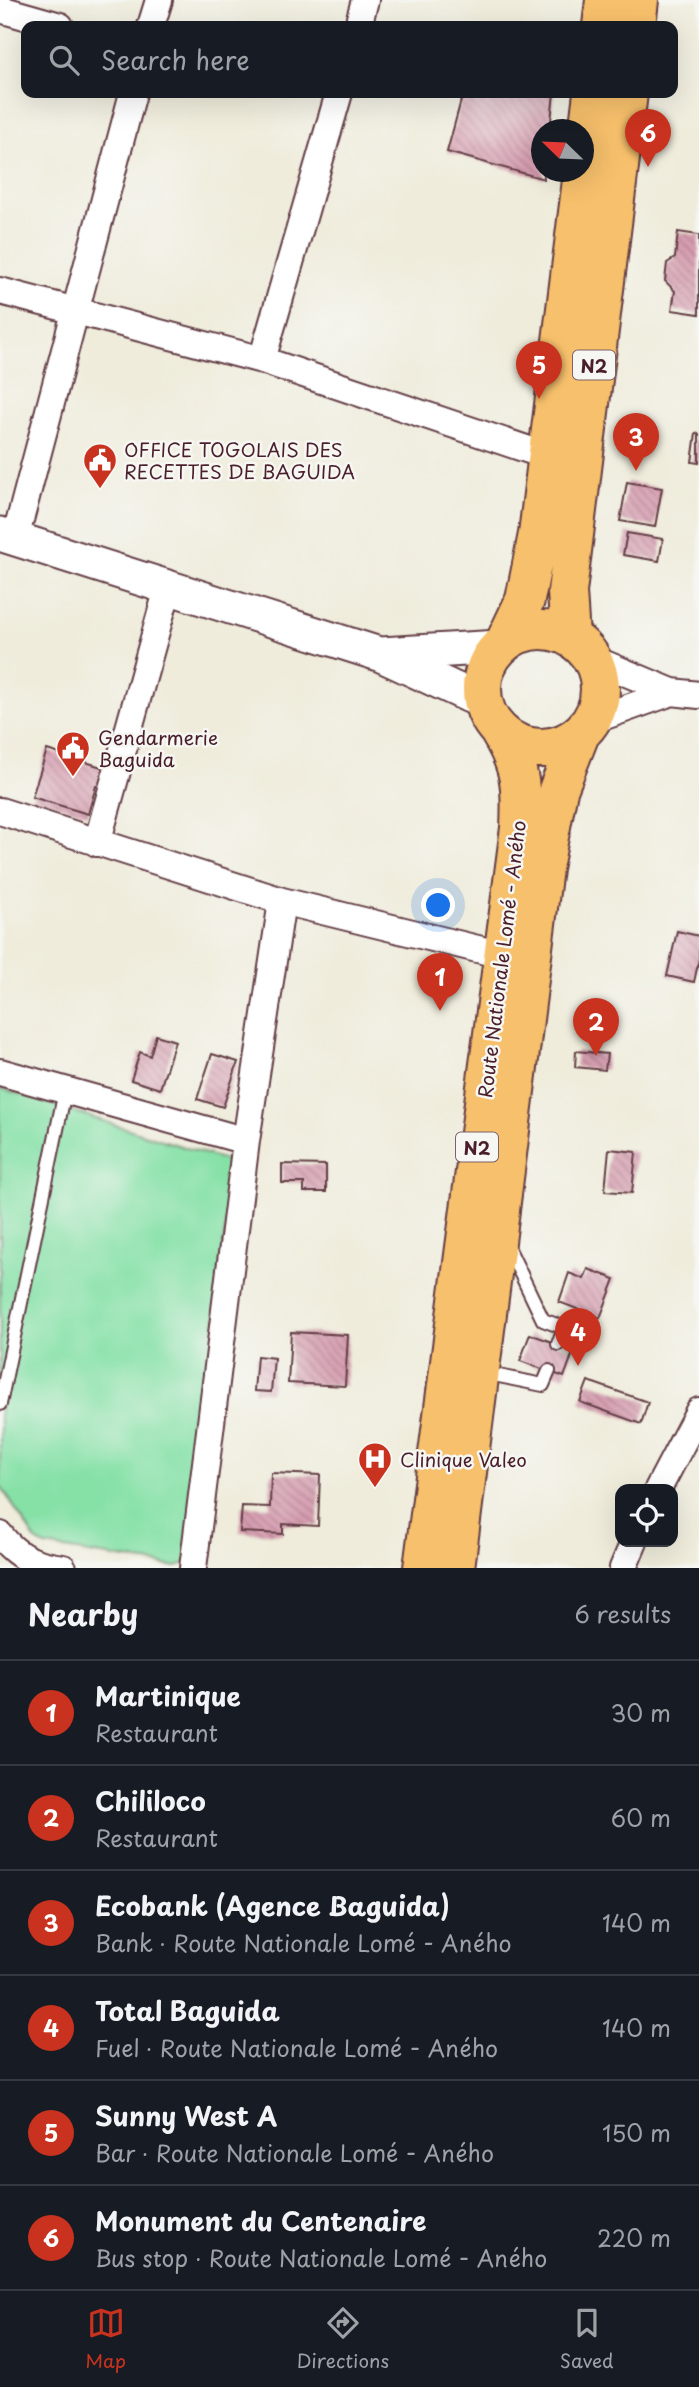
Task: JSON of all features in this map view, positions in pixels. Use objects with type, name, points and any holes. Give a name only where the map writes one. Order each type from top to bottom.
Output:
[{"type":"highway","points":[[603,21],[606,0]]},
{"type":"highway","points":[[637,21],[639,0]]},
{"type":"highway","points":[[589,119],[592,98]]},
{"type":"highway","name":"N2","points":[[585,728],[600,691],[582,648],[567,592],[627,98]]},
{"type":"highway","name":"N2","points":[[491,716],[484,672],[525,600],[538,534],[582,182]]},
{"type":"highway","points":[[502,644],[515,635],[537,629],[560,632],[582,648]]},
{"type":"highway","points":[[491,716],[517,743],[538,748],[560,745],[585,728]]},
{"type":"highway","name":"Route Nationale Lomé - Aného","points":[[423,1568],[520,828],[522,786],[515,758],[491,716]]},
{"type":"highway","name":"Route Nationale Lomé - Aného","points":[[456,1568],[547,840],[558,790],[585,728]]},
{"type":"street","points":[[153,21],[159,0]]},
{"type":"street","points":[[359,21],[365,0]]},
{"type":"street","points":[[0,9],[42,21]]},
{"type":"street","points":[[132,98],[74,312],[7,537],[379,654],[491,716]]},
{"type":"street","points":[[262,360],[338,98]]},
{"type":"street","points":[[0,291],[262,360],[547,456]]},
{"type":"street","points":[[97,843],[168,588]]},
{"type":"street","points":[[379,654],[502,644]]},
{"type":"street","points":[[582,648],[672,692],[699,695]]},
{"type":"street","points":[[585,728],[672,692]]},
{"type":"street","points":[[0,811],[282,901],[502,955]]},
{"type":"street","points":[[193,1568],[246,1141],[282,901]]},
{"type":"street","points":[[0,1072],[246,1141]]},
{"type":"street","points":[[661,1484],[699,1411]]},
{"type":"street","points":[[0,1535],[12,1551],[29,1561],[63,1568]]},
{"type":"street","points":[[623,1568],[632,1547]]},
{"type":"lane","points":[[0,1404],[65,1091]]},
{"type":"lane","points":[[499,1229],[542,1320],[565,1328],[558,1344]]},
{"type":"lane","points":[[480,1373],[543,1385],[549,1371]]},
{"type":"green space","points":[[0,1088],[228,1161],[231,1170],[191,1559],[177,1567],[45,1546],[36,1541],[0,1485]]},
{"type":"building","points":[[462,98],[553,98],[551,119],[531,119],[531,175],[447,152]]},
{"type":"building","points":[[678,232],[699,235],[699,314],[672,310],[675,291],[665,281],[667,263],[675,258]]},
{"type":"building","points":[[696,433],[699,434],[699,463],[692,462]]},
{"type":"building","points":[[627,482],[662,488],[655,527],[620,521]]},
{"type":"building","points":[[627,533],[663,539],[659,561],[623,555]]},
{"type":"building","name":"Gendarmerie Baguida","points":[[47,750],[111,770],[105,788],[96,786],[88,814],[32,797]]},
{"type":"building","points":[[677,931],[699,936],[699,959],[694,982],[667,976]]},
{"type":"building","points":[[156,1035],[175,1041],[160,1089],[131,1080],[140,1052],[150,1056]]},
{"type":"building","points":[[576,1051],[607,1054],[605,1070],[575,1067]]},
{"type":"building","points":[[212,1054],[238,1062],[223,1107],[197,1099]]},
{"type":"building","points":[[609,1149],[636,1152],[632,1193],[605,1191]]},
{"type":"building","points":[[282,1164],[326,1165],[326,1192],[304,1192],[304,1183],[282,1183]]},
{"type":"building","points":[[588,1269],[615,1279],[600,1318],[559,1302],[569,1273],[584,1279]]},
{"type":"building","points":[[291,1332],[348,1335],[345,1386],[288,1383]]},
{"type":"building","points":[[530,1334],[574,1350],[564,1377],[520,1361]]},
{"type":"building","points":[[257,1356],[274,1358],[271,1392],[254,1391]]},
{"type":"building","points":[[588,1381],[648,1402],[641,1424],[580,1402]]},
{"type":"building","points":[[271,1473],[320,1475],[318,1526],[283,1524],[283,1534],[240,1532],[242,1506],[270,1507]]},
{"type":"place","name":"Monument du Centenaire","points":[[648,167]]},
{"type":"place","name":"Sunny West A","points":[[539,399]]},
{"type":"place","name":"Ecobank (Agence Baguida)","points":[[636,471]]},
{"type":"place","name":"OFFICE TOGOLAIS DES RECETTES DE BAGUIDA","points":[[100,490]]},
{"type":"place","name":"Gendarmerie Baguida","points":[[73,778]]},
{"type":"place","name":"Martinique","points":[[440,1011]]},
{"type":"place","name":"Chililoco","points":[[596,1056]]},
{"type":"place","name":"Total Baguida","points":[[578,1366]]},
{"type":"place","name":"Clinique Valeo","points":[[375,1489]]}]
